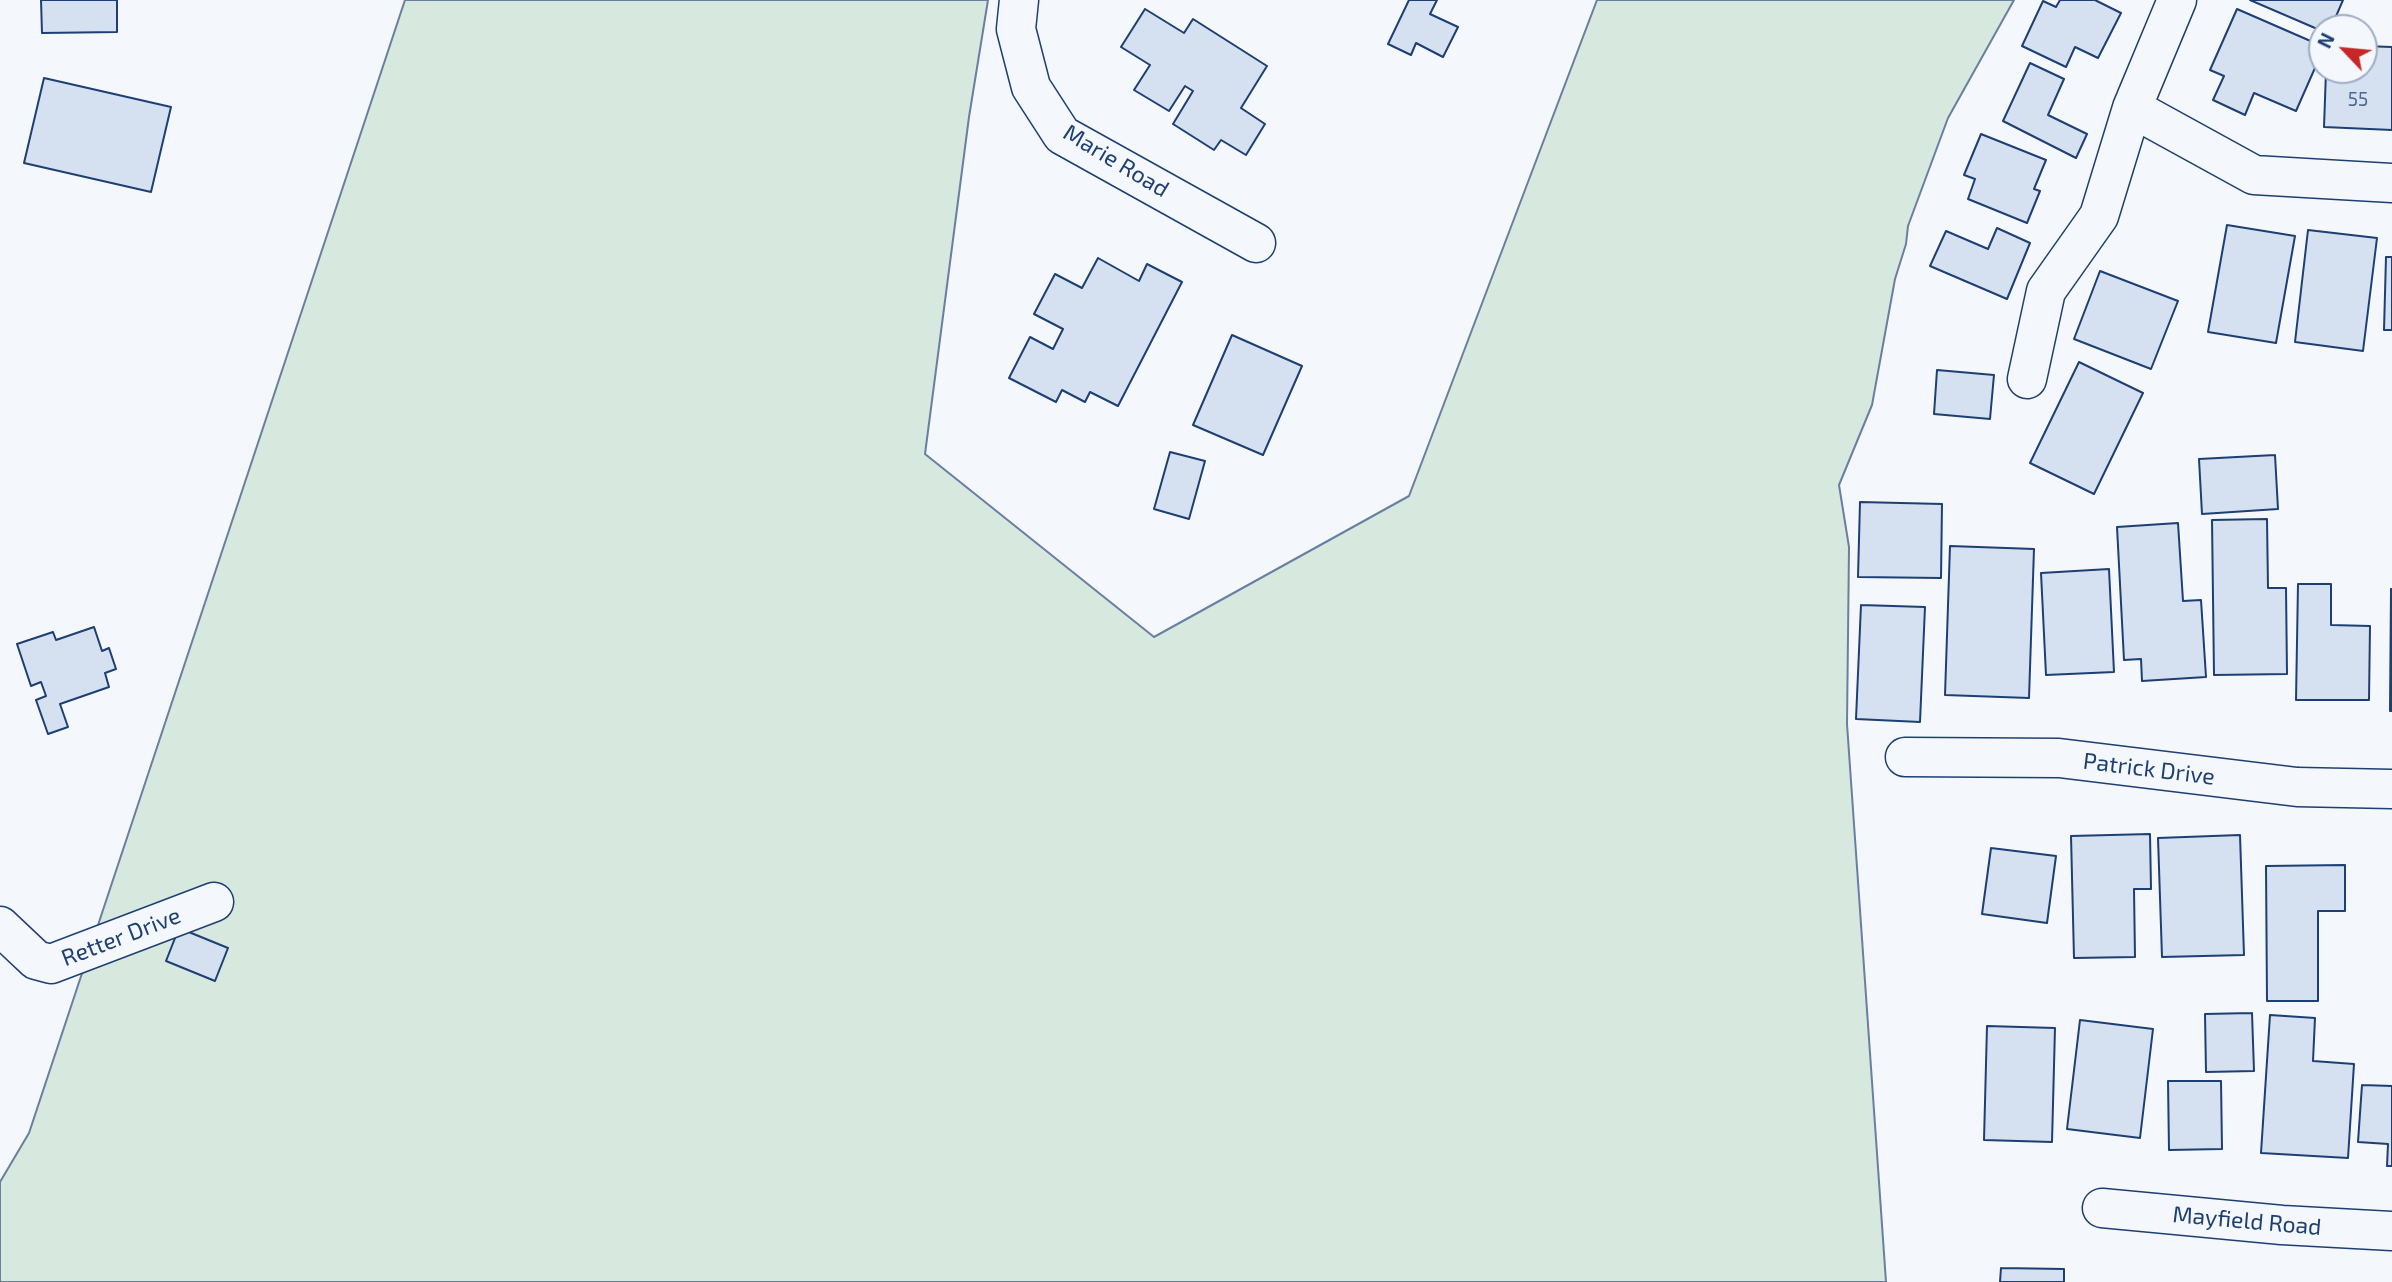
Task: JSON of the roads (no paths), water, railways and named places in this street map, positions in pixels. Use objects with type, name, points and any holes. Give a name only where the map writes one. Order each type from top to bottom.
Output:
[{"type":"street","name":"Marie Road","points":[[1019,0],[1016,29],[1031,87],[1062,135],[1256,243]]},
{"type":"street","points":[[2026,379],[2046,290],[2099,216],[2132,108],[2177,0]]},
{"type":"street","points":[[2132,108],[2254,175],[2392,183]]},
{"type":"street","name":"Patrick Drive","points":[[1905,757],[2059,758],[2297,787],[2392,789]]},
{"type":"street","name":"Retter Drive","points":[[0,926],[36,960],[51,964],[214,902]]},
{"type":"street","name":"Mayfield Road","points":[[2102,1208],[2282,1225],[2392,1231]]}]
